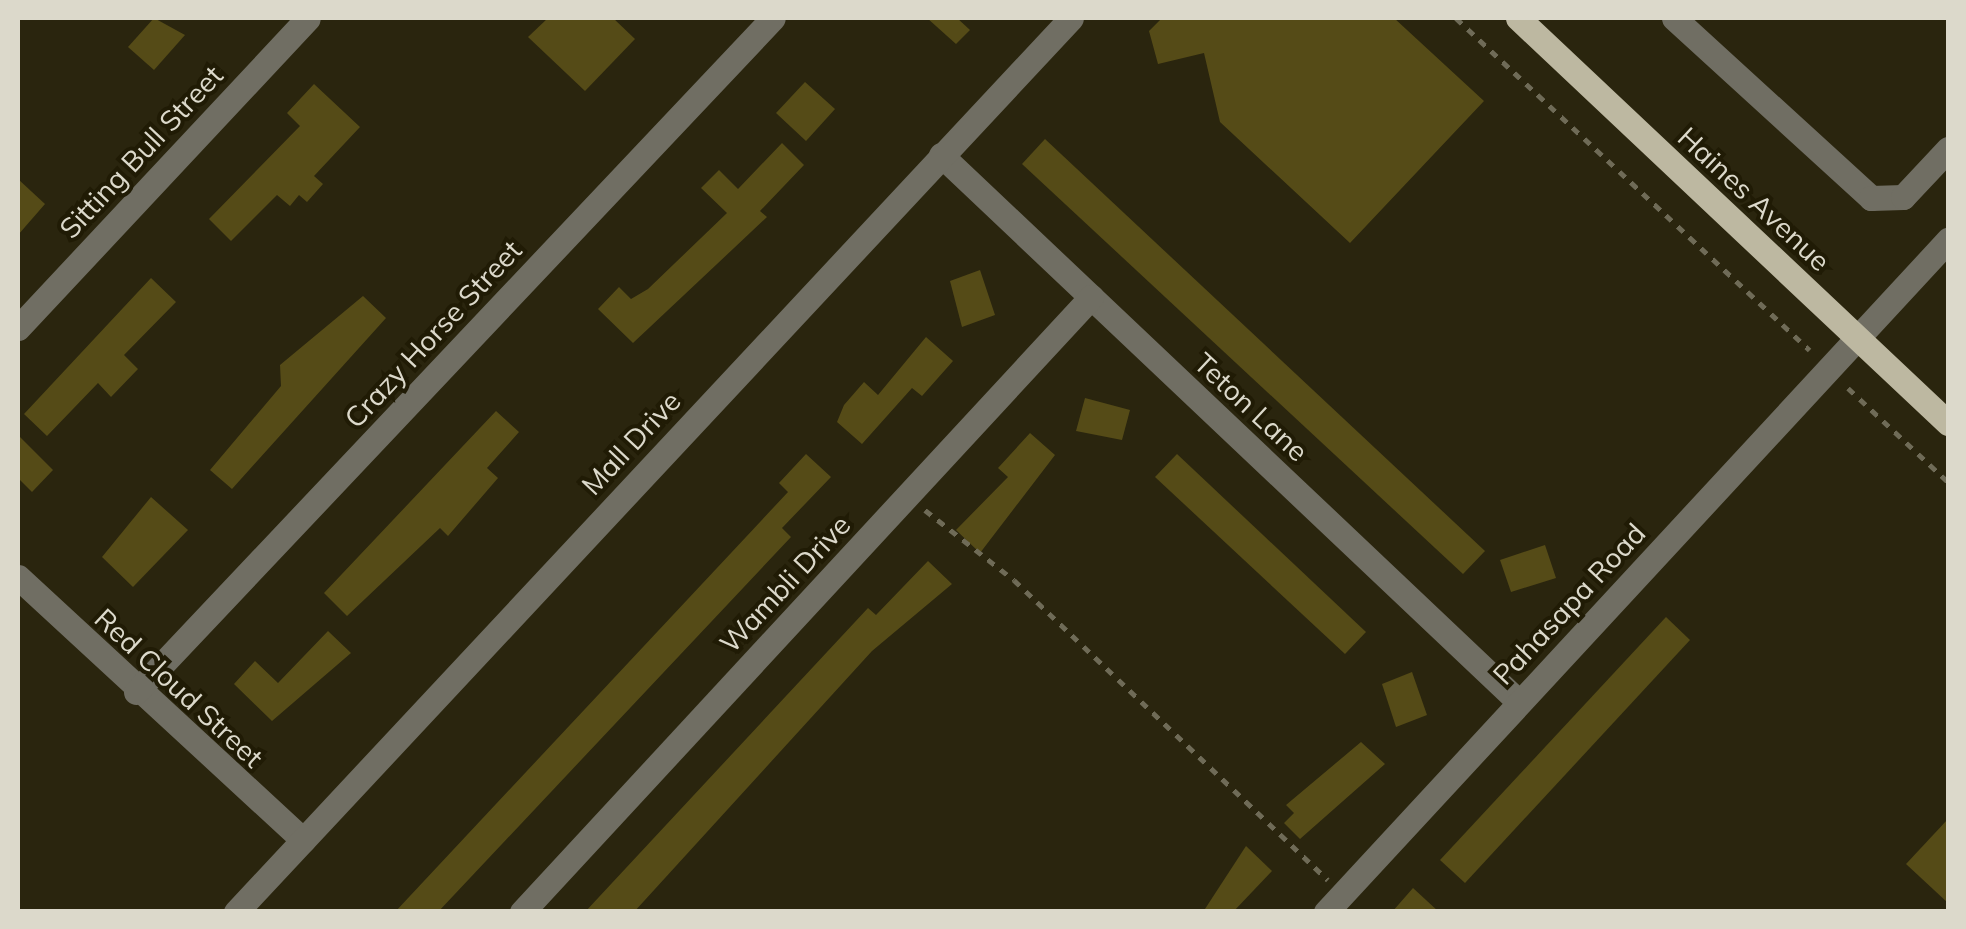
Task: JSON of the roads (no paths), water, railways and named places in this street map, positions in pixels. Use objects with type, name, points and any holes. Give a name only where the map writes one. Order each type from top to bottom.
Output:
[{"type":"main road","name":"Haines Avenue","points":[[1518,18],[1948,423]]},
{"type":"street","name":"Sitting Bull Street","points":[[18,328],[308,18]]},
{"type":"street","name":"Crazy Horse Street","points":[[136,692],[773,18]]},
{"type":"street","name":"Mall Drive","points":[[236,912],[1071,18]]},
{"type":"street","points":[[1674,18],[1871,198],[1902,197],[1948,148]]},
{"type":"street","name":"Teton Lane","points":[[940,156],[1519,702]]},
{"type":"street","name":"Pahasapa Road","points":[[1334,902],[1948,240]]},
{"type":"street","name":"Wambli Drive","points":[[522,912],[1092,297]]},
{"type":"street","name":"Red Cloud Street","points":[[18,577],[136,692],[302,840]]}]
